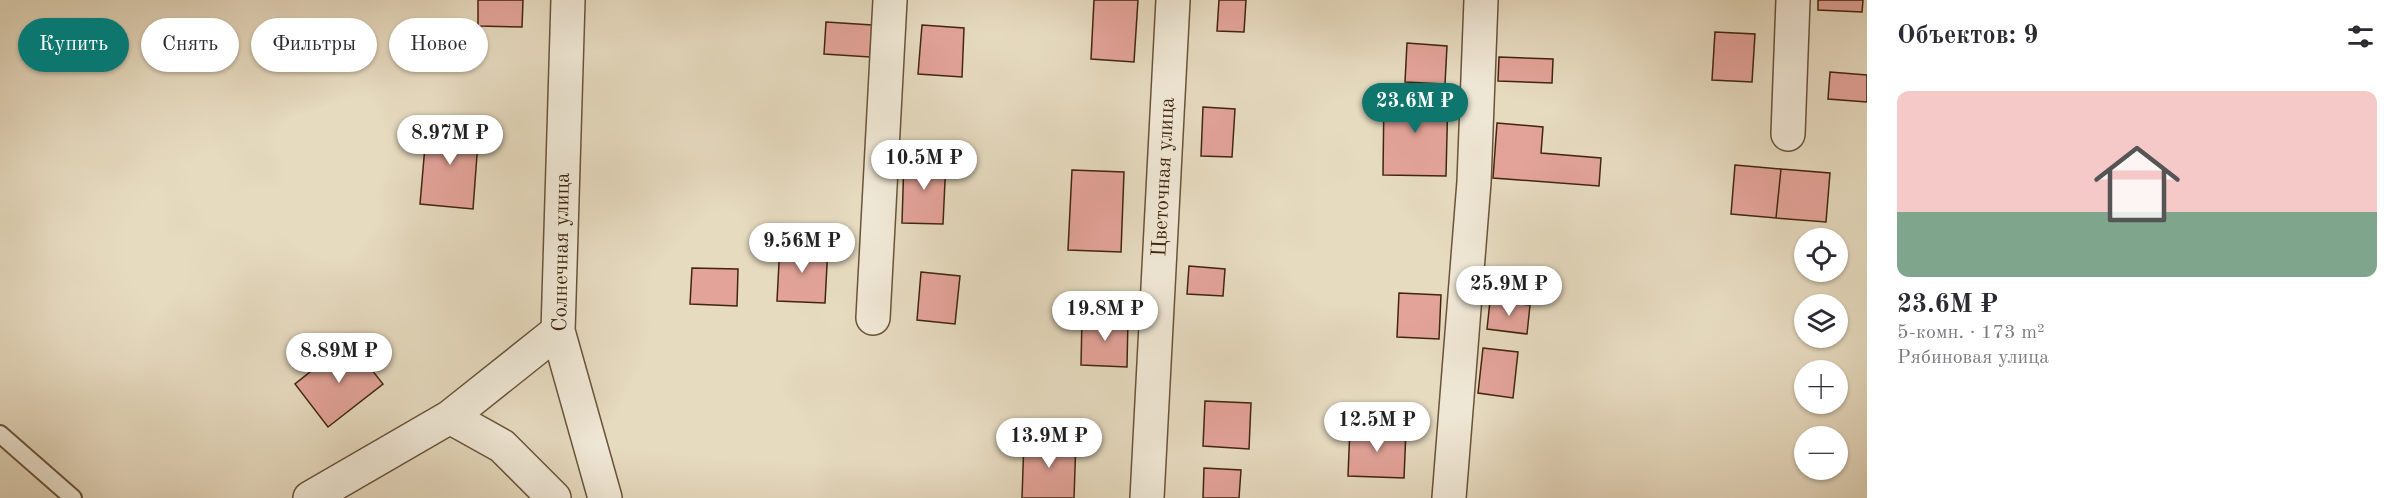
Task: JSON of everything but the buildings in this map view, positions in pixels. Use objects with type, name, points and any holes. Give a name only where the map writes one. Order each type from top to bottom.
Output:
[{"type":"street","name":"Солнечная улица","points":[[568,0],[558,331],[605,498]]},
{"type":"street","points":[[873,318],[891,0]]},
{"type":"street","name":"Цветочная улица","points":[[1147,498],[1173,0]]},
{"type":"street","points":[[1449,498],[1474,182],[1480,0]]},
{"type":"street","points":[[1788,134],[1793,0]]},
{"type":"street","points":[[310,498],[450,417],[558,331]]},
{"type":"street","points":[[450,417],[502,446],[554,498]]},
{"type":"lane","points":[[0,434],[73,498]]}]
